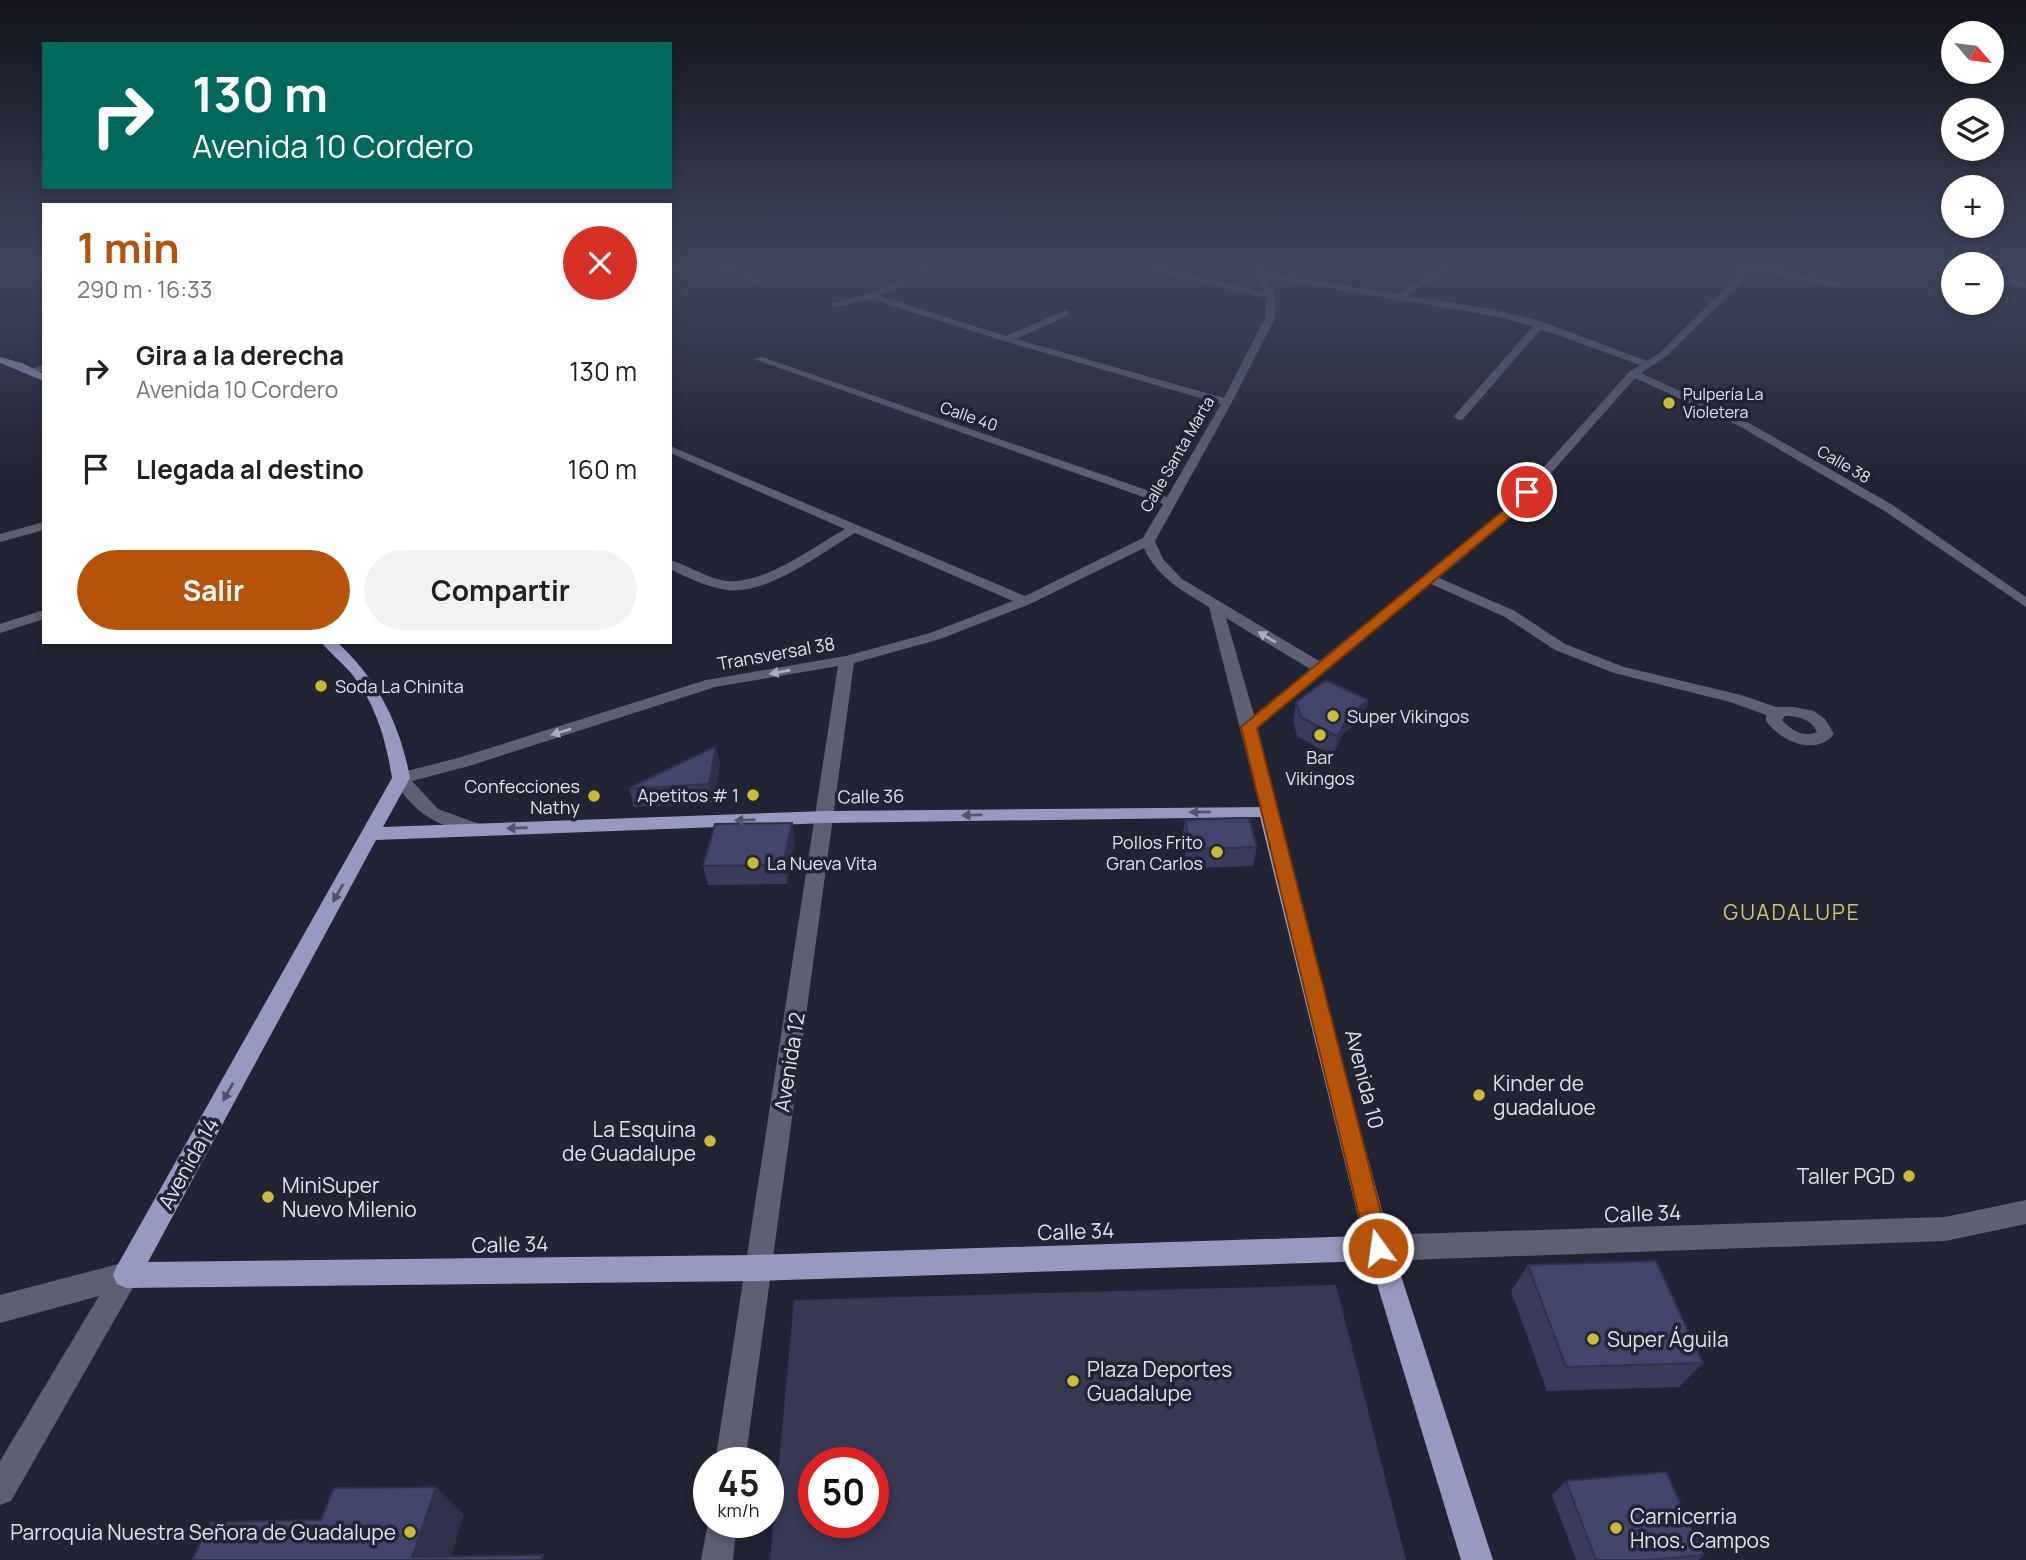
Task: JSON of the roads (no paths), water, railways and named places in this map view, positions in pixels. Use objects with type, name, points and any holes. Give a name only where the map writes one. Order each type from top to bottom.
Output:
[{"type":"main road","points":[[0,360],[42,377]]},
{"type":"main road","points":[[330,644],[364,678],[386,717],[397,744],[401,778]]},
{"type":"main road","name":"Avenida 14","points":[[126,1275],[401,778]]},
{"type":"main road","name":"Calle 36","points":[[372,834],[827,817],[1268,811]]},
{"type":"main road","name":"Avenida 10","points":[[1268,811],[1378,1248],[1478,1560]]},
{"type":"main road","name":"Calle 34","points":[[126,1275],[757,1268],[1378,1248]]},
{"type":"street","points":[[1003,338],[1227,402]]},
{"type":"street","name":"Calle Santa Marta","points":[[1260,338],[1227,402],[1148,541],[1165,573],[1216,607],[1318,667]]},
{"type":"street","points":[[1459,417],[1528,338]]},
{"type":"street","points":[[1577,338],[1646,364]]},
{"type":"street","points":[[1249,727],[1318,667],[1510,512],[1634,373],[1664,354],[1680,338]]},
{"type":"street","name":"Calle 40","points":[[759,359],[1169,502]]},
{"type":"street","points":[[32,371],[42,368]]},
{"type":"street","name":"Calle 38","points":[[1634,373],[1745,425],[1887,507],[2026,601]]},
{"type":"street","points":[[672,451],[1025,601]]},
{"type":"street","points":[[0,538],[42,527]]},
{"type":"street","points":[[672,565],[702,579],[738,586],[758,582],[855,528]]},
{"type":"street","name":"Transversal 38","points":[[401,778],[475,758],[712,683],[847,660],[935,636],[1025,601],[1148,541]]},
{"type":"street","points":[[1430,579],[1510,614],[1560,647],[1610,667],[1649,679],[1735,698],[1776,713]]},
{"type":"street","name":"Avenida 10","points":[[1216,607],[1249,727],[1268,811]]},
{"type":"street","points":[[0,629],[42,615]]},
{"type":"street","name":"Avenida 12","points":[[732,1447],[757,1268],[827,817],[847,660]]},
{"type":"street","name":"Calle 36","points":[[401,778],[417,802],[430,814],[475,829]]},
{"type":"street","name":"Calle 34","points":[[1378,1248],[1945,1229],[2026,1212]]},
{"type":"street","points":[[0,1309],[126,1275]]},
{"type":"street","name":"Avenida 14","points":[[0,1490],[126,1275]]},
{"type":"street","points":[[717,1560],[720,1538]]},
{"type":"place","name":"Pulpería La Violetera","points":[[1669,403]]},
{"type":"place","name":"Soda La Chinita","points":[[321,686]]},
{"type":"place","name":"Super Vikingos","points":[[1333,716]]},
{"type":"place","name":"Bar Vikingos","points":[[1320,735]]},
{"type":"place","name":"Apetitos # 1","points":[[753,795]]},
{"type":"place","name":"Confecciones Nathy","points":[[594,796]]},
{"type":"place","name":"Pollos Frito Gran Carlos","points":[[1217,852]]},
{"type":"place","name":"La Nueva Vita","points":[[753,863]]},
{"type":"place","name":"Kinder de guadaluoe","points":[[1479,1095]]},
{"type":"place","name":"La Esquina de Guadalupe","points":[[710,1141]]},
{"type":"place","name":"Taller PGD","points":[[1909,1176]]},
{"type":"place","name":"MiniSuper Nuevo Milenio","points":[[268,1197]]},
{"type":"place","name":"Super Águila","points":[[1593,1339]]},
{"type":"place","name":"Plaza Deportes Guadalupe","points":[[1073,1381]]},
{"type":"place","name":"Carnicerria Hnos. Campos","points":[[1616,1528]]},
{"type":"place","name":"Parroquia Nuestra Señora de Guadalupe","points":[[410,1532]]},
{"type":"district","name":"GUADALUPE","points":[[1792,912]]}]
